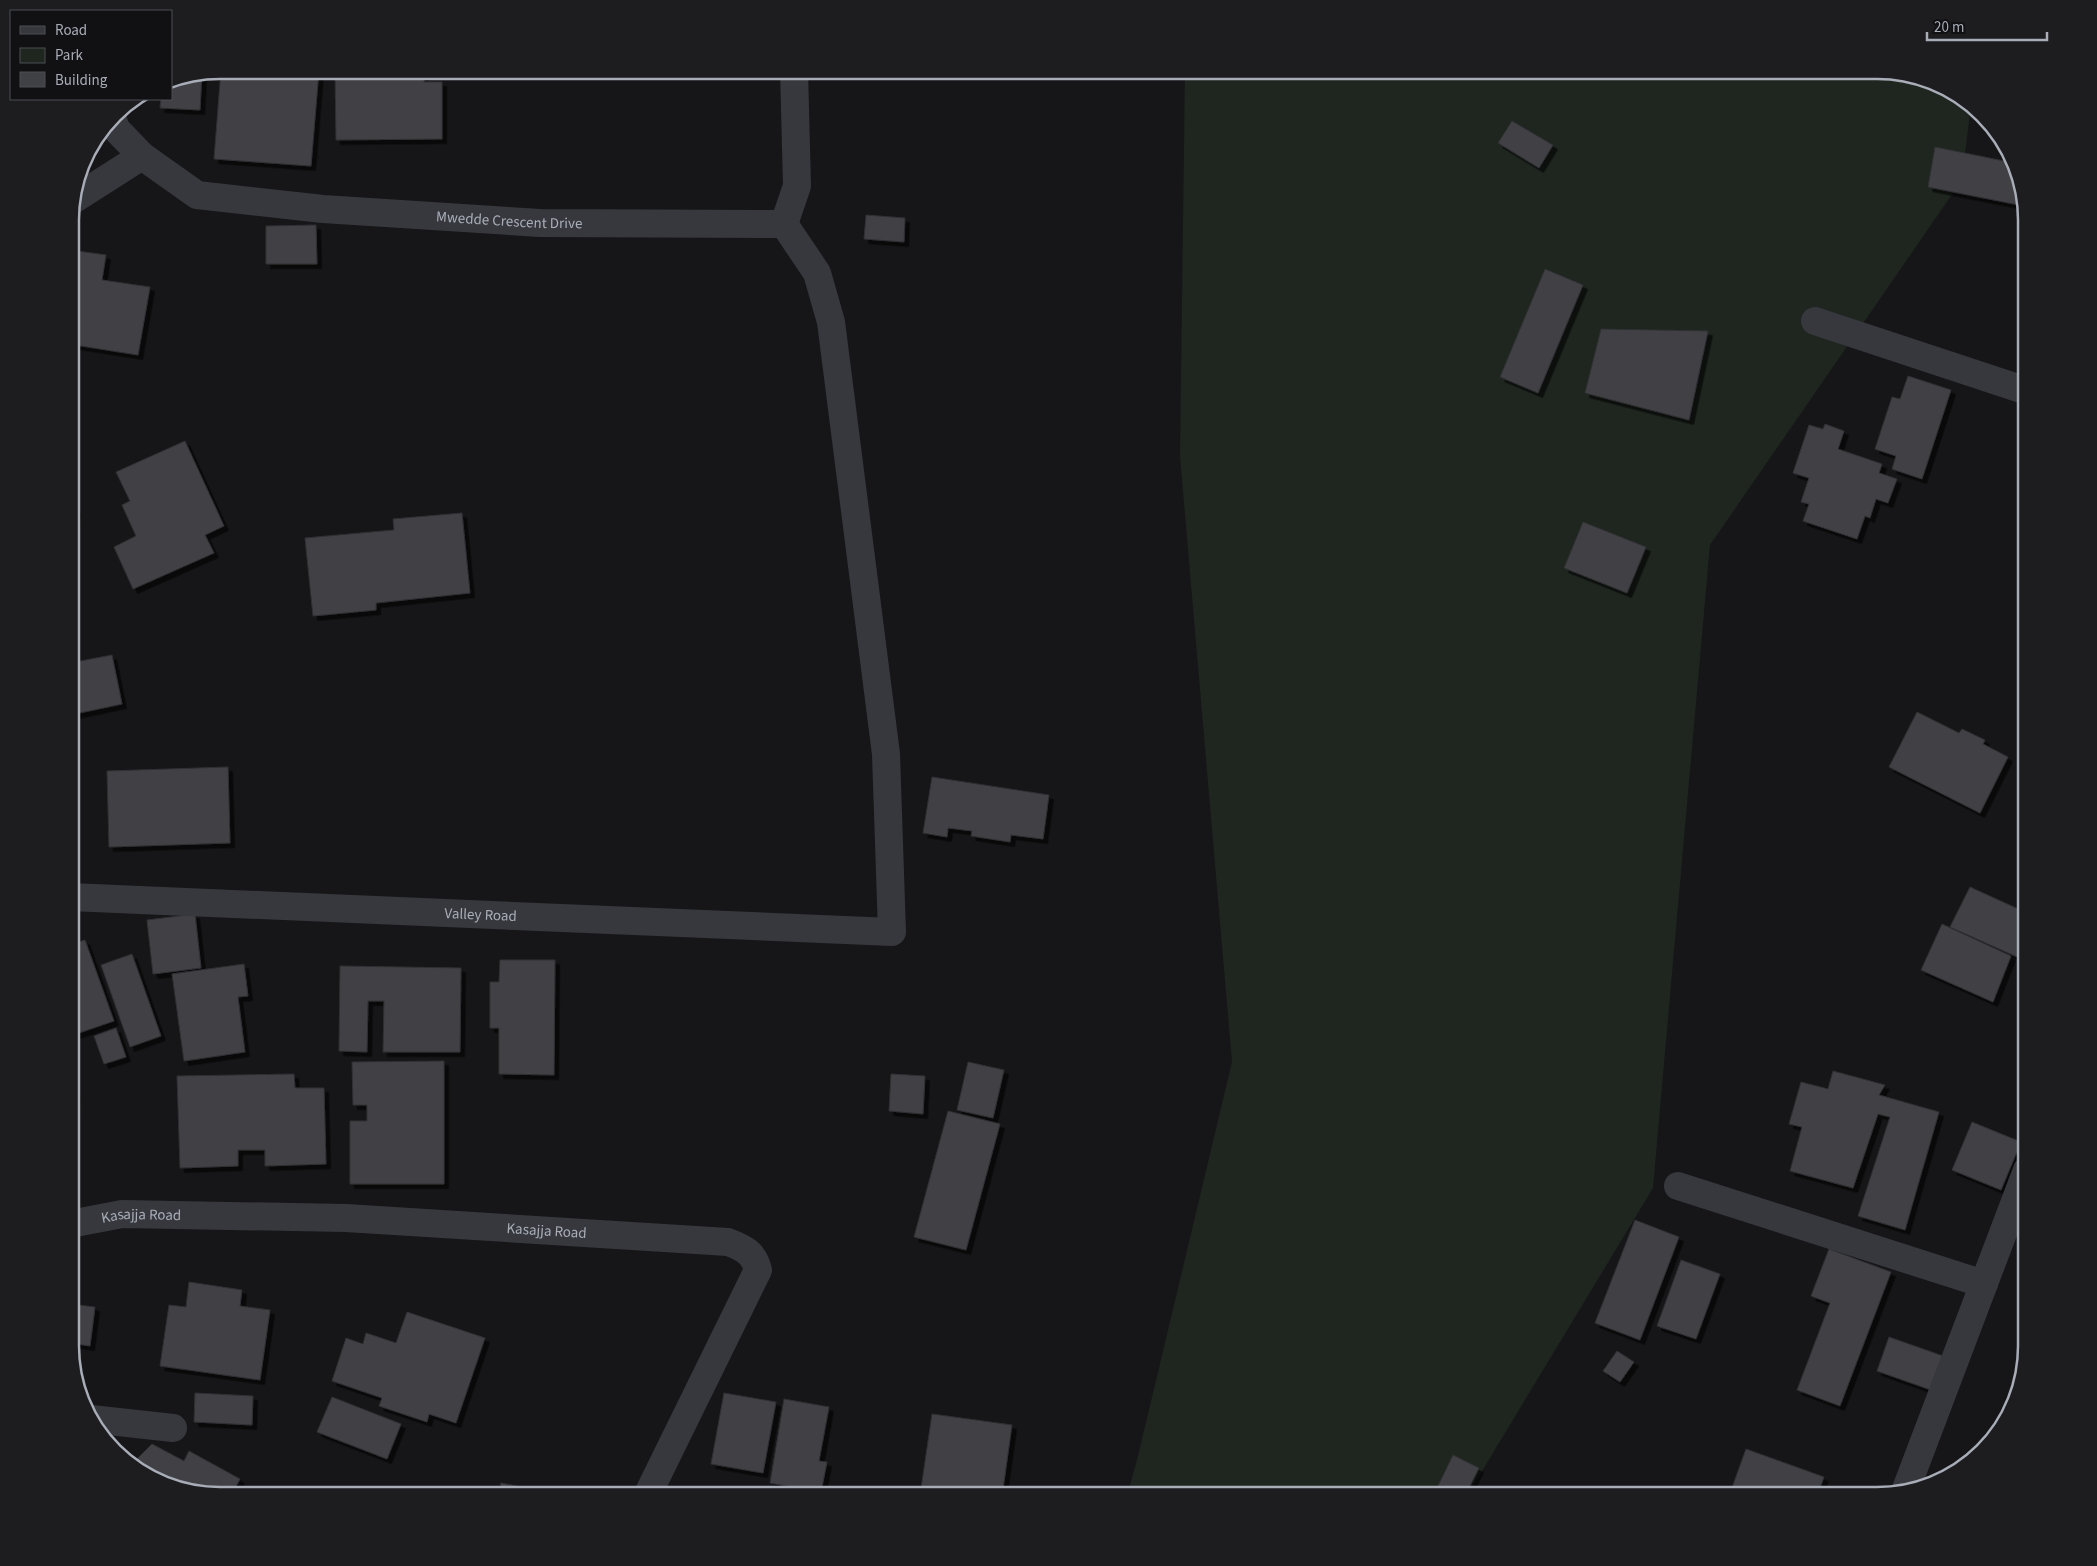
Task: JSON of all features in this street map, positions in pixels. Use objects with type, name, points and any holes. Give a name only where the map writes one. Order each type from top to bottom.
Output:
[{"type":"street","points":[[784,224],[797,186],[794,79]]},
{"type":"street","name":"Mwedde Crescent Drive","points":[[115,126],[116,130],[142,156],[197,195],[323,210],[540,224],[784,224]]},
{"type":"street","points":[[81,195],[142,156]]},
{"type":"street","name":"Valley Road","points":[[79,897],[892,932],[886,754],[831,322],[817,273],[784,224]]},
{"type":"street","points":[[1815,321],[2018,388]]},
{"type":"street","points":[[1678,1186],[1984,1284]]},
{"type":"street","points":[[1908,1484],[2018,1194]]},
{"type":"street","name":"Kasajja Road","points":[[79,1222],[122,1214],[346,1218],[728,1242],[741,1247],[750,1252],[756,1261],[758,1270],[651,1487]]},
{"type":"street","points":[[100,1420],[173,1428]]},
{"type":"green space","points":[[1185,79],[1877,79],[1905,81],[1923,86],[1956,102],[1970,114],[1962,180],[1710,545],[1653,1188],[1472,1487],[1130,1487],[1232,1062],[1180,456]]},
{"type":"building","points":[[220,79],[318,79],[311,166],[214,159]]},
{"type":"building","points":[[335,79],[424,79],[424,82],[442,82],[442,139],[336,140]]},
{"type":"building","points":[[202,80],[200,110],[160,108],[161,100],[172,100],[172,87]]},
{"type":"building","points":[[1512,121],[1553,145],[1539,168],[1498,143]]},
{"type":"building","points":[[1935,147],[2006,161],[2016,192],[2017,205],[1928,187]]},
{"type":"building","points":[[866,215],[905,218],[904,242],[864,239]]},
{"type":"building","points":[[316,225],[317,264],[266,264],[266,226]]},
{"type":"building","points":[[79,251],[106,255],[102,280],[150,287],[138,355],[79,346]]},
{"type":"building","points":[[1545,269],[1583,285],[1538,393],[1500,377]]},
{"type":"building","points":[[1601,329],[1708,331],[1689,420],[1585,393]]},
{"type":"building","points":[[1908,376],[1951,390],[1922,479],[1892,469],[1896,456],[1875,449],[1892,397],[1900,399]]},
{"type":"building","points":[[1825,424],[1844,431],[1838,449],[1882,464],[1879,473],[1897,479],[1888,503],[1876,499],[1870,518],[1865,516],[1857,539],[1803,521],[1809,504],[1801,502],[1809,478],[1793,473],[1809,425],[1823,429]]},
{"type":"building","points":[[185,441],[224,526],[205,535],[214,553],[133,589],[114,547],[136,536],[122,505],[130,501],[116,472]]},
{"type":"building","points":[[462,513],[470,593],[376,603],[376,610],[313,616],[305,538],[394,530],[393,519]]},
{"type":"building","points":[[1583,522],[1646,547],[1627,593],[1564,568]]},
{"type":"building","points":[[112,655],[122,704],[79,713],[79,661]]},
{"type":"building","points":[[1917,712],[1959,733],[1962,729],[1985,740],[1983,744],[2008,757],[1980,813],[1889,767]]},
{"type":"building","points":[[228,767],[230,843],[109,847],[107,771]]},
{"type":"building","points":[[932,777],[1049,795],[1043,839],[1011,835],[1010,842],[971,836],[972,831],[948,828],[947,837],[923,833]]},
{"type":"building","points":[[1970,887],[2018,909],[2018,957],[1950,927]]},
{"type":"building","points":[[195,914],[201,968],[153,974],[147,920]]},
{"type":"building","points":[[1942,924],[2011,956],[1993,1002],[1921,970]]},
{"type":"building","points":[[85,940],[114,1021],[79,1033],[79,942]]},
{"type":"building","points":[[132,954],[161,1036],[130,1047],[101,965]]},
{"type":"building","points":[[500,960],[555,960],[554,1075],[499,1074],[499,1028],[490,1028],[490,982],[499,982]]},
{"type":"building","points":[[244,964],[248,996],[238,997],[245,1052],[184,1061],[172,974]]},
{"type":"building","points":[[340,966],[461,968],[460,1052],[383,1052],[384,1001],[368,1001],[367,1052],[339,1051]]},
{"type":"building","points":[[116,1028],[126,1057],[104,1064],[94,1036]]},
{"type":"building","points":[[444,1061],[444,1184],[350,1184],[350,1121],[367,1121],[367,1105],[353,1105],[352,1062]]},
{"type":"building","points":[[968,1062],[1004,1070],[993,1118],[957,1110]]},
{"type":"building","points":[[1833,1071],[1885,1085],[1879,1095],[1939,1112],[1905,1230],[1858,1216],[1890,1117],[1878,1114],[1853,1188],[1790,1171],[1802,1127],[1789,1124],[1801,1082],[1828,1089]]},
{"type":"building","points":[[294,1074],[295,1088],[324,1088],[326,1164],[265,1166],[265,1150],[238,1150],[238,1166],[180,1168],[177,1076]]},
{"type":"building","points":[[891,1074],[925,1076],[923,1114],[889,1111]]},
{"type":"building","points":[[948,1111],[1000,1124],[966,1250],[914,1237]]},
{"type":"building","points":[[1972,1122],[2018,1141],[2018,1149],[2001,1190],[1952,1170]]},
{"type":"building","points":[[1635,1220],[1679,1237],[1640,1340],[1595,1323]]},
{"type":"building","points":[[1829,1249],[1891,1272],[1840,1406],[1797,1390],[1830,1303],[1811,1296]]},
{"type":"building","points":[[1681,1260],[1720,1274],[1696,1339],[1657,1326]]},
{"type":"building","points":[[189,1282],[242,1290],[240,1306],[270,1310],[260,1380],[160,1366],[169,1305],[186,1307]]},
{"type":"building","points":[[79,1305],[95,1307],[90,1346],[79,1344]]},
{"type":"building","points":[[407,1312],[485,1338],[456,1423],[429,1414],[427,1422],[379,1406],[382,1398],[332,1381],[346,1338],[363,1344],[366,1333],[396,1343]]},
{"type":"building","points":[[1889,1337],[1943,1356],[1931,1390],[1877,1371]]},
{"type":"building","points":[[1617,1351],[1634,1362],[1620,1382],[1603,1371]]},
{"type":"building","points":[[195,1393],[253,1396],[252,1425],[194,1422]]},
{"type":"building","points":[[724,1393],[776,1402],[763,1473],[711,1464]]},
{"type":"building","points":[[332,1397],[401,1424],[387,1459],[317,1432]]},
{"type":"building","points":[[784,1399],[829,1407],[819,1461],[827,1462],[822,1487],[793,1487],[770,1483]]},
{"type":"building","points":[[932,1414],[1012,1425],[1003,1487],[921,1487]]},
{"type":"building","points":[[152,1444],[184,1461],[189,1451],[240,1479],[236,1487],[192,1485],[157,1473],[136,1460]]},
{"type":"building","points":[[1746,1449],[1824,1477],[1820,1487],[1732,1487]]},
{"type":"building","points":[[1453,1455],[1479,1468],[1470,1487],[1437,1487]]},
{"type":"building","points":[[501,1483],[522,1487],[500,1487]]}]
